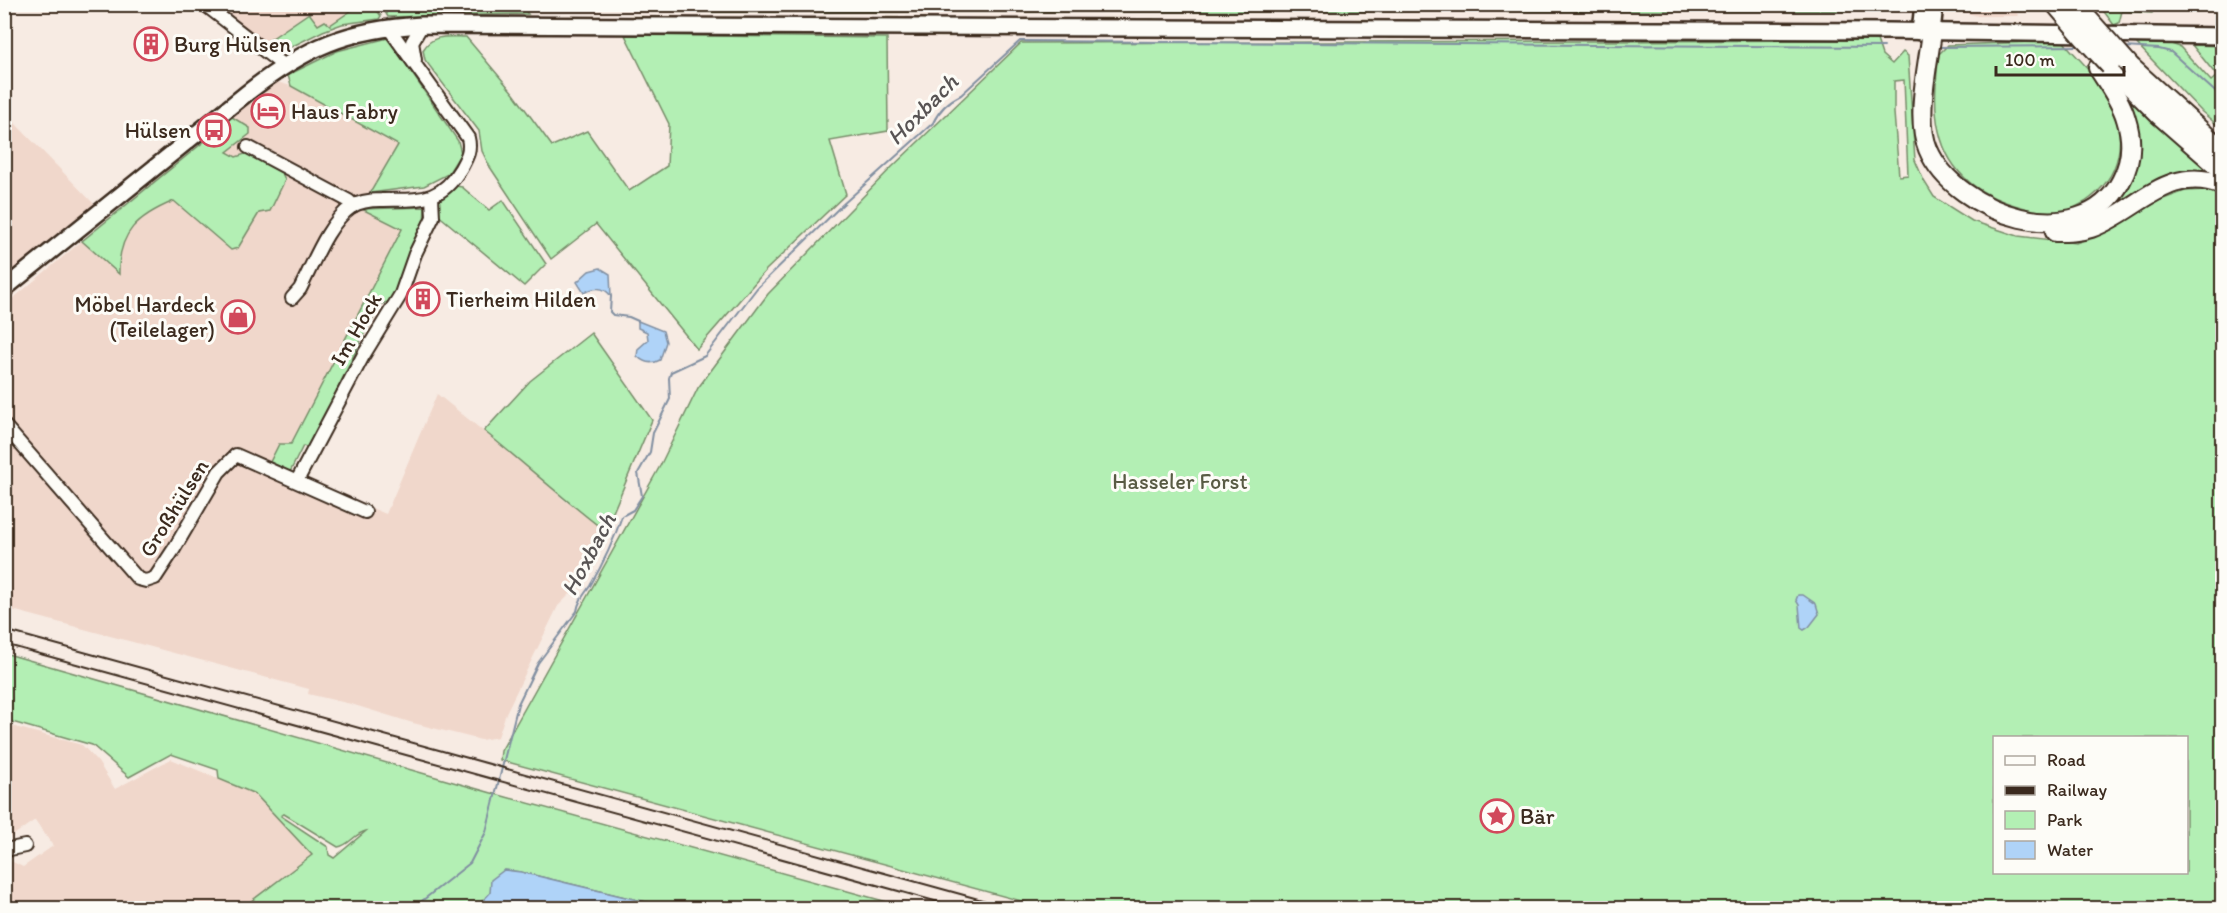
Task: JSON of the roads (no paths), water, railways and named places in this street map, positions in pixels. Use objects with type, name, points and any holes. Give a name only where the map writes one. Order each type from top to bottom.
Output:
[{"type":"highway","points":[[2075,4],[2141,73],[2223,150]]},
{"type":"highway","points":[[2092,4],[2141,73]]},
{"type":"highway","points":[[1926,32],[1923,128],[1927,148],[1948,179],[1974,199],[1991,207],[2034,220],[2050,222],[2081,217],[2096,210],[2109,198],[2126,173],[2131,155],[2130,135],[2126,117],[2104,67],[2084,38],[2056,5]]},
{"type":"highway","points":[[1926,32],[1917,60],[1916,122],[1919,139],[1924,158],[1936,179],[1949,193],[1963,202],[2038,229],[2069,232],[2091,228],[2102,223],[2151,192],[2175,183],[2195,180],[2223,185]]},
{"type":"highway","points":[[2104,67],[2223,170]]},
{"type":"main road","points":[[1923,4],[1926,32]]},
{"type":"main road","points":[[1926,32],[1935,4]]},
{"type":"main road","points":[[4,289],[247,93],[284,66],[330,42],[361,32],[388,27],[422,25],[1017,27],[2223,36]]},
{"type":"street","points":[[204,4],[284,66]]},
{"type":"street","points":[[417,67],[412,42],[422,25]]},
{"type":"street","points":[[292,298],[300,289],[341,215],[362,201],[432,197],[446,188],[456,177],[468,154],[470,146],[468,138],[388,27]]},
{"type":"street","points":[[248,147],[349,201],[353,206]]},
{"type":"street","name":"Im Hock","points":[[299,477],[363,356],[401,294],[415,254],[433,217],[432,197]]},
{"type":"street","name":"Großhülsen","points":[[4,425],[138,579],[146,581],[154,578],[162,567],[219,471],[236,455],[365,512]]},
{"type":"street","points":[[4,852],[25,846]]},
{"type":"water","points":[[600,268],[610,274],[611,296],[605,290],[598,288],[584,293],[577,282],[589,271]]},
{"type":"water","points":[[638,321],[663,331],[666,342],[660,360],[648,362],[637,356],[638,349],[648,340],[647,332],[638,328]]},
{"type":"water","points":[[1798,595],[1803,595],[1816,604],[1819,614],[1804,630],[1801,628],[1799,605],[1796,600]]},
{"type":"water","points":[[504,870],[521,872],[671,908],[476,908],[490,893],[491,880]]},
{"type":"waterway","points":[[837,4],[891,7],[966,5]]},
{"type":"waterway","name":"Hoxbach","points":[[413,908],[470,863],[486,832],[518,704],[538,663],[577,611],[580,601],[604,561],[622,516],[633,510],[642,496],[638,473],[650,452],[653,433],[670,399],[671,372],[705,356],[757,288],[841,206],[933,123],[944,106],[961,95],[1020,41],[1884,47]]},
{"type":"waterway","name":"Hoxbach","points":[[1941,47],[2079,46]]},
{"type":"waterway","name":"Hoxbach","points":[[2124,47],[2171,52],[2222,98]]},
{"type":"waterway","points":[[611,296],[610,312],[613,315],[638,321]]},
{"type":"railway","points":[[4,630],[1011,908]]},
{"type":"railway","points":[[4,644],[960,908]]},
{"type":"place","name":"Burg Hülsen","points":[[151,44]]},
{"type":"place","name":"Haus Fabry","points":[[268,111]]},
{"type":"place","name":"Hülsen","points":[[214,130]]},
{"type":"place","name":"Tierheim Hilden","points":[[423,299]]},
{"type":"place","name":"Möbel Hardeck (Teilelager)","points":[[238,317]]},
{"type":"place","name":"Bär","points":[[1497,816]]},
{"type":"park label","name":"Hasseler Forst","points":[[1180,481]]}]
